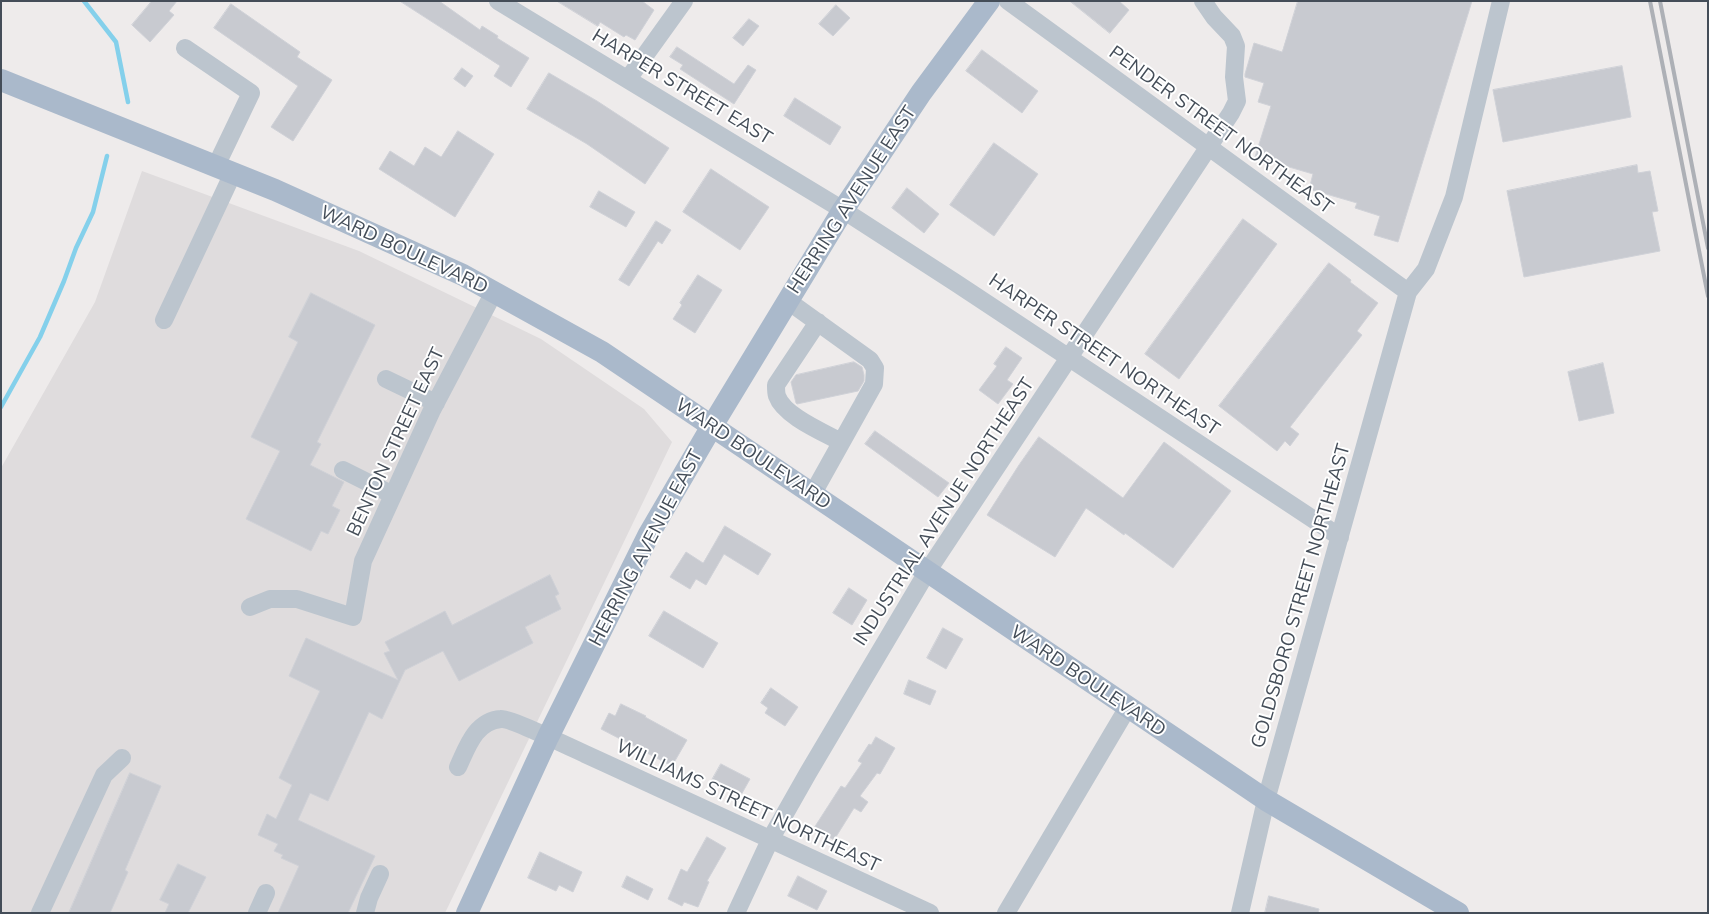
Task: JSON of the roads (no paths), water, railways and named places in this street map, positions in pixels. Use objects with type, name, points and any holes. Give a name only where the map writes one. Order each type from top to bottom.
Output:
[{"type":"main road","name":"HERRING AVENUE EAST","points":[[468,913],[548,737],[649,534],[843,210],[921,93],[989,1]]},
{"type":"main road","name":"WARD BOULEVARD","points":[[1,80],[275,190],[445,267],[602,352],[1266,800],[1458,913]]},
{"type":"street","name":"HARPER STREET EAST","points":[[498,1],[843,210]]},
{"type":"street","points":[[628,79],[684,1]]},
{"type":"street","name":"PENDER STREET NORTHEAST","points":[[1008,1],[1408,292]]},
{"type":"street","name":"INDUSTRIAL AVENUE NORTHEAST","points":[[736,913],[770,840],[927,572],[1221,130],[1237,101],[1234,77],[1236,52],[1232,36],[1214,17],[1203,1]]},
{"type":"street","points":[[1408,292],[1426,269],[1454,198],[1501,1]]},
{"type":"street","points":[[164,320],[224,170],[251,92],[185,48]]},
{"type":"street","name":"HARPER STREET NORTHEAST","points":[[843,210],[1340,537]]},
{"type":"street","name":"BENTON STREET EAST","points":[[250,607],[270,599],[297,599],[353,617],[364,561],[436,403],[494,292]]},
{"type":"street","name":"GOLDSBORO STREET NORTHEAST","points":[[1240,913],[1266,800],[1408,292]]},
{"type":"street","points":[[788,301],[870,360],[875,368],[874,384],[812,494]]},
{"type":"street","points":[[818,322],[776,384],[776,395],[781,405],[789,412],[842,442]]},
{"type":"street","points":[[386,379],[436,403]]},
{"type":"street","points":[[343,470],[393,495]]},
{"type":"street","points":[[1006,913],[1128,707]]},
{"type":"street","name":"WILLIAMS STREET NORTHEAST","points":[[458,767],[474,734],[486,723],[502,718],[548,737],[930,913]]},
{"type":"street","points":[[40,913],[104,775],[122,758]]},
{"type":"street","points":[[365,913],[369,898],[380,874]]},
{"type":"street","points":[[257,913],[266,893]]},
{"type":"waterway","points":[[84,1],[116,42],[128,102]]},
{"type":"waterway","points":[[1,407],[40,337],[64,281],[76,248],[93,212],[107,156]]},
{"type":"railway","points":[[1650,1],[1708,296]]},
{"type":"railway","points":[[1660,1],[1708,248]]}]
